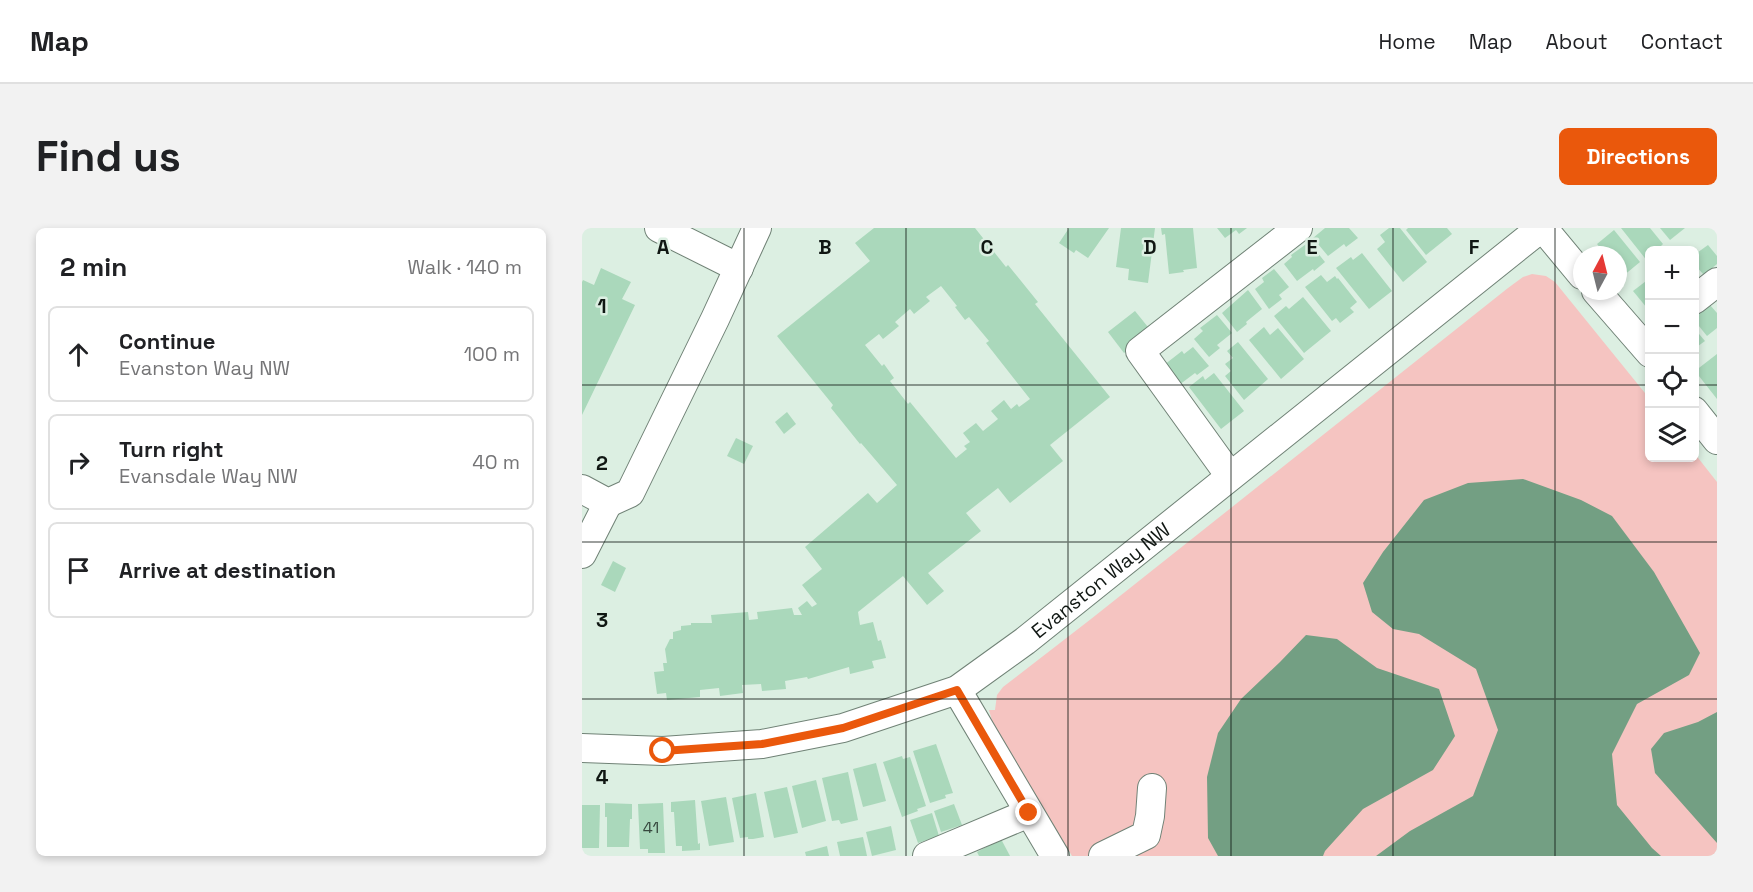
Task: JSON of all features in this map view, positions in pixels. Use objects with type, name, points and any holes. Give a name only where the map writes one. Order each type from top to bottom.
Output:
[{"type":"street","points":[[659,228],[739,268]]},
{"type":"street","points":[[582,554],[608,503],[630,493],[757,228]]},
{"type":"street","points":[[1230,476],[1140,351],[1299,228]]},
{"type":"street","points":[[1542,228],[1573,264]]},
{"type":"street","name":"Evanston Way NW","points":[[582,748],[663,751],[762,744],[843,728],[957,690],[1025,641],[1542,228]]},
{"type":"street","points":[[1699,297],[1717,282]]},
{"type":"street","points":[[1605,300],[1645,342]]},
{"type":"street","points":[[1699,416],[1717,440]]},
{"type":"street","points":[[582,489],[608,503]]},
{"type":"street","points":[[957,690],[1055,856]]},
{"type":"street","points":[[1102,856],[1146,835],[1152,788]]},
{"type":"street","points":[[927,856],[1029,813]]},
{"type":"shaded area","points":[[1532,274],[1546,276],[1555,282],[1645,393],[1645,462],[1699,462],[1699,459],[1717,482],[1717,856],[1072,856],[993,724],[989,710],[995,710],[997,695],[1003,687],[1523,277]]},
{"type":"shaded area","points":[[1523,479],[1581,500],[1612,516],[1654,572],[1700,653],[1689,675],[1637,704],[1612,754],[1617,805],[1661,856],[1376,856],[1410,831],[1473,796],[1498,730],[1476,669],[1419,634],[1393,629],[1372,612],[1363,583],[1383,552],[1424,500],[1468,483]]},
{"type":"shaded area","points":[[1306,635],[1337,639],[1377,668],[1439,689],[1455,736],[1433,770],[1363,809],[1323,856],[1218,856],[1208,838],[1207,777],[1218,733],[1241,699]]},
{"type":"shaded area","points":[[1717,712],[1717,843],[1655,773],[1651,749],[1664,733],[1698,722]]},
{"type":"building","points":[[874,228],[975,228],[1038,302],[1035,304],[1110,397],[1050,445],[1063,461],[1010,503],[998,488],[966,513],[981,531],[928,573],[944,591],[927,605],[903,576],[858,612],[860,625],[873,622],[878,641],[881,640],[886,658],[872,661],[874,668],[850,674],[849,667],[808,679],[807,677],[785,681],[786,689],[762,691],[761,684],[742,685],[743,693],[720,696],[719,688],[700,690],[700,697],[667,700],[666,693],[657,694],[654,672],[664,671],[663,663],[667,663],[665,649],[670,639],[673,639],[673,632],[691,623],[712,623],[711,615],[748,612],[749,620],[758,619],[757,612],[792,608],[794,615],[802,615],[798,608],[807,601],[812,607],[817,604],[802,585],[822,569],[805,547],[868,493],[877,503],[897,485],[831,408],[833,405],[777,336],[870,261],[855,243]],"holes":[[[941,286],[957,306],[955,307],[965,320],[969,317],[989,341],[986,343],[1030,399],[1019,407],[1017,404],[1011,409],[1004,400],[991,411],[998,419],[983,431],[976,423],[963,433],[970,442],[964,446],[967,449],[956,458],[910,402],[908,404],[890,381],[894,378],[884,364],[882,366],[865,345],[879,334],[883,339],[899,326],[895,322],[910,309],[914,314],[930,301],[926,297]]]},
{"type":"building","points":[[1069,228],[1109,228],[1088,258],[1076,250],[1074,253],[1059,243]]},
{"type":"building","points":[[1121,228],[1155,228],[1148,283],[1128,280],[1129,269],[1116,267]]},
{"type":"building","points":[[1161,228],[1193,228],[1197,268],[1169,274],[1165,234],[1162,235]]},
{"type":"building","points":[[1217,228],[1247,228],[1239,234],[1236,230],[1225,238]]},
{"type":"building","points":[[1325,228],[1349,228],[1358,238],[1346,247],[1344,244],[1328,256],[1313,238]]},
{"type":"building","points":[[1389,228],[1400,228],[1427,262],[1403,282],[1377,249],[1385,242],[1380,235]]},
{"type":"building","points":[[1408,228],[1447,228],[1452,234],[1426,255],[1406,230]]},
{"type":"building","points":[[1621,228],[1650,228],[1663,244],[1645,246],[1645,258]]},
{"type":"building","points":[[1660,228],[1685,228],[1670,240]]},
{"type":"building","points":[[1614,230],[1627,246],[1599,246],[1597,244]]},
{"type":"building","points":[[1309,242],[1325,262],[1297,281],[1284,264],[1292,257],[1291,255]]},
{"type":"building","points":[[1708,245],[1717,256],[1717,264],[1704,275],[1699,270],[1699,251]]},
{"type":"building","points":[[1627,246],[1640,262],[1627,273]]},
{"type":"building","points":[[1362,253],[1392,291],[1369,309],[1336,268],[1351,257],[1353,260]]},
{"type":"building","points":[[601,268],[631,282],[622,299],[635,305],[582,415],[582,282],[583,280],[594,285]]},
{"type":"building","points":[[1274,269],[1289,287],[1279,295],[1282,299],[1269,309],[1255,289],[1264,282],[1262,278]]},
{"type":"building","points":[[1321,275],[1327,282],[1335,276],[1338,278],[1357,302],[1350,308],[1354,312],[1340,323],[1336,318],[1332,321],[1305,287]]},
{"type":"building","points":[[1645,282],[1645,306],[1633,291]]},
{"type":"building","points":[[1248,290],[1262,309],[1237,332],[1222,313]]},
{"type":"building","points":[[1303,297],[1331,331],[1304,353],[1274,316],[1286,306],[1289,309]]},
{"type":"building","points":[[1710,305],[1717,313],[1717,328],[1707,336],[1699,326],[1699,314]]},
{"type":"building","points":[[1135,311],[1152,332],[1124,353],[1108,332]]},
{"type":"building","points":[[1217,315],[1232,333],[1217,345],[1220,348],[1209,357],[1194,339],[1203,331],[1200,328]]},
{"type":"building","points":[[1264,327],[1270,335],[1278,328],[1304,359],[1281,379],[1249,340]]},
{"type":"building","points":[[1699,334],[1705,341],[1699,345]]},
{"type":"building","points":[[1238,342],[1268,379],[1244,400],[1225,376],[1231,371],[1225,364],[1233,358],[1227,351]]},
{"type":"building","points":[[1193,347],[1209,366],[1179,385],[1164,365],[1182,351],[1184,354]]},
{"type":"building","points":[[1717,354],[1717,399],[1699,376],[1699,368]]},
{"type":"building","points":[[1214,373],[1244,411],[1221,429],[1189,387],[1203,376],[1205,380]]},
{"type":"building","points":[[787,412],[796,424],[784,434],[775,422]]},
{"type":"building","points":[[736,438],[753,446],[744,464],[727,456]]},
{"type":"building","points":[[613,561],[626,568],[615,592],[601,585]]},
{"type":"building","points":[[936,744],[953,793],[930,803],[913,751]]},
{"type":"building","points":[[902,756],[903,759],[910,757],[926,806],[902,817],[883,762]]},
{"type":"building","points":[[876,763],[886,801],[863,807],[853,769]]},
{"type":"building","points":[[848,772],[858,820],[841,824],[839,820],[832,821],[822,778]]},
{"type":"building","points":[[816,780],[826,821],[802,828],[792,786]]},
{"type":"building","points":[[787,787],[798,833],[774,838],[764,792]]},
{"type":"building","points":[[756,793],[764,837],[740,838],[732,798]]},
{"type":"building","points":[[726,797],[734,842],[709,846],[701,801]]},
{"type":"building","points":[[695,800],[700,850],[682,851],[682,846],[676,846],[674,812],[671,812],[671,802]]},
{"type":"building","points":[[605,803],[632,804],[629,847],[607,847]]},
{"type":"building","points":[[663,803],[665,853],[648,853],[648,849],[640,849],[638,804]]},
{"type":"building","points":[[954,804],[962,825],[941,832],[934,811]]},
{"type":"building","points":[[582,805],[600,805],[599,848],[582,848]]},
{"type":"building","points":[[932,813],[939,836],[918,843],[910,820]]},
{"type":"building","points":[[891,826],[896,850],[872,856],[866,832]]},
{"type":"building","points":[[863,837],[867,856],[840,856],[837,842]]},
{"type":"building","points":[[1001,839],[1010,856],[979,856],[977,852]]},
{"type":"building","points":[[827,846],[829,856],[806,856],[805,852]]},
{"type":"route","points":[[663,751],[762,744],[843,728],[957,690],[1029,813]]}]
